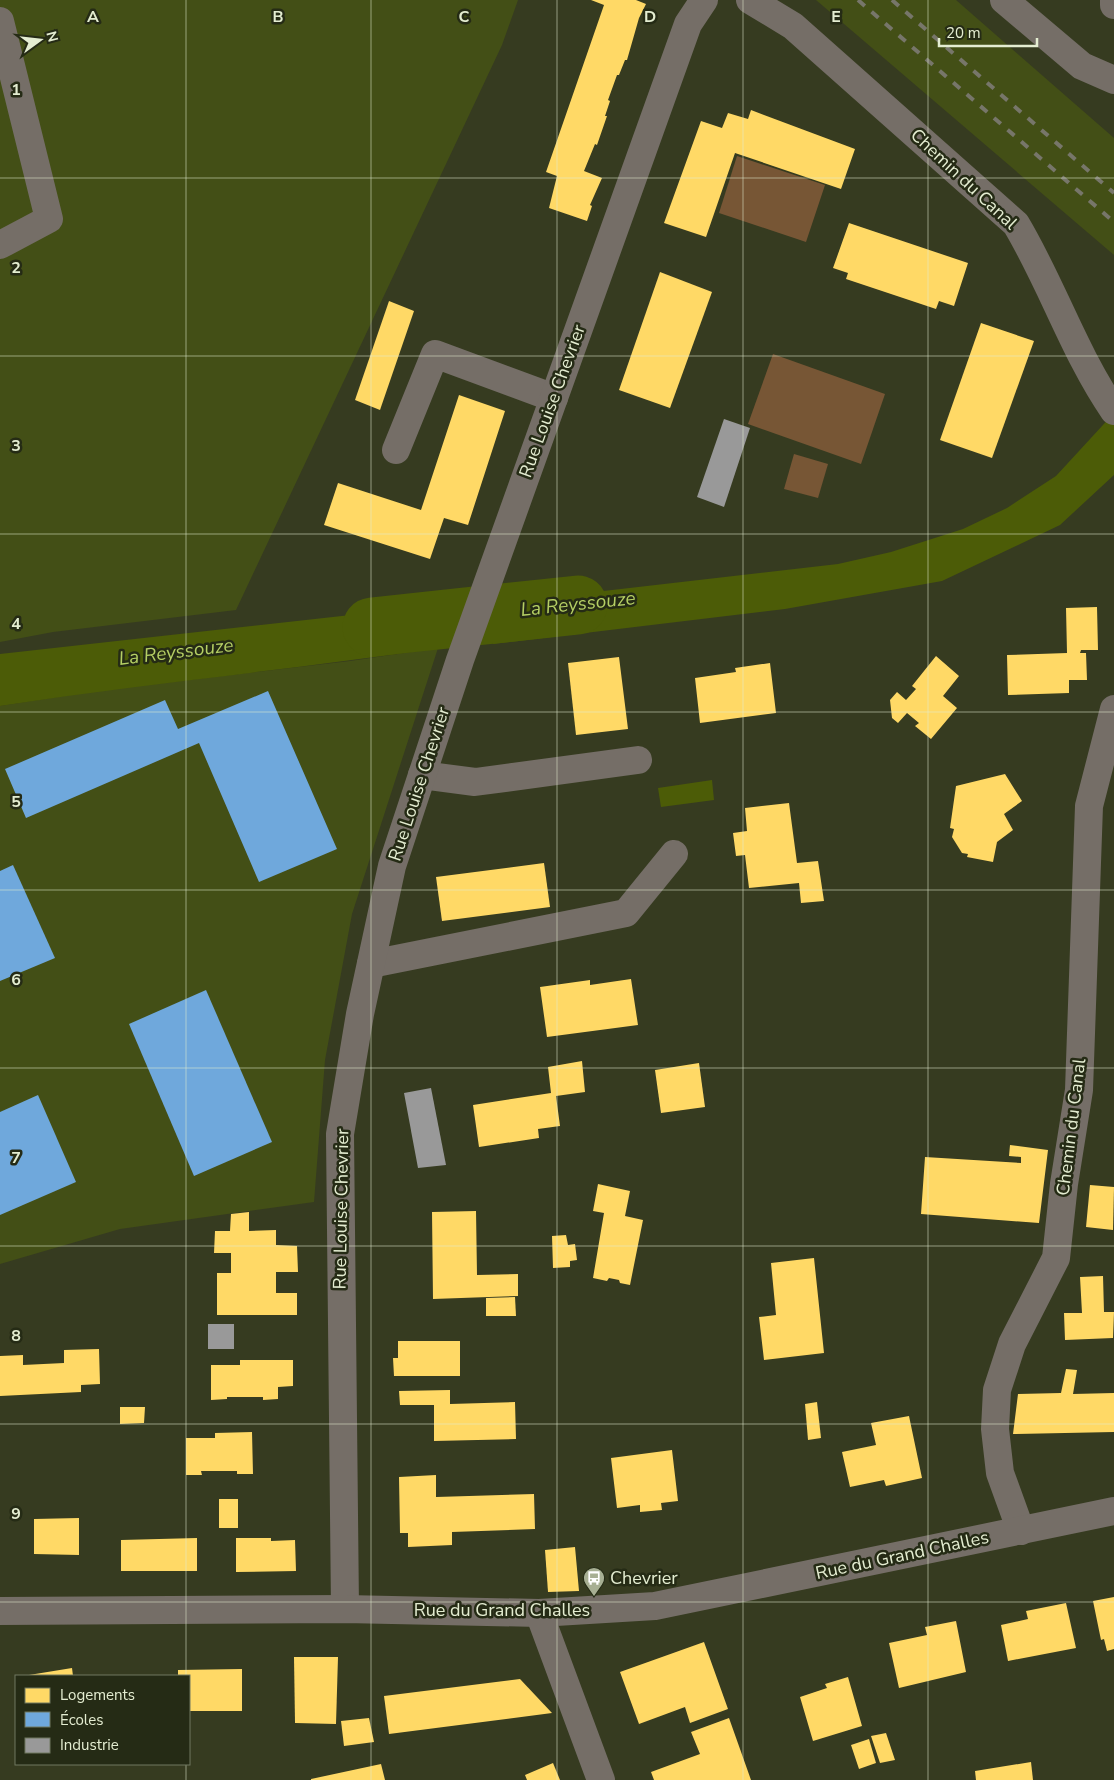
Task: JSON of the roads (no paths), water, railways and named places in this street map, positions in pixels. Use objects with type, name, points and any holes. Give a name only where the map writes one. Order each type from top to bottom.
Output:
[{"type":"street","name":"Rue Louise Chevrier","points":[[345,1609],[340,1134],[370,964],[392,866],[460,660],[688,24],[704,0]]},
{"type":"street","name":"Chemin du Canal","points":[[750,0],[793,26],[1016,224],[1039,262],[1075,343],[1110,405]]},
{"type":"street","points":[[1004,0],[1082,66],[1114,80]]},
{"type":"street","points":[[1114,0],[1114,5]]},
{"type":"street","points":[[0,21],[49,220],[0,245]]},
{"type":"street","points":[[396,450],[435,354],[554,398]]},
{"type":"street","name":"Chemin du Canal","points":[[1021,1531],[1000,1473],[995,1429],[997,1390],[1012,1344],[1056,1258],[1064,1184],[1079,1090],[1089,806],[1114,709]]},
{"type":"street","points":[[422,776],[475,782],[638,760]]},
{"type":"street","points":[[370,964],[626,913],[674,854]]},
{"type":"street","name":"Rue du Grand Challes","points":[[0,1611],[345,1609],[539,1613],[655,1606],[1114,1511]]},
{"type":"street","points":[[539,1613],[601,1780]]},
{"type":"water","points":[[1114,413],[1114,475],[1060,525],[942,581],[785,609],[493,644],[499,603],[838,564],[891,552],[963,529],[1007,508],[1056,476]]},
{"type":"water","points":[[459,603],[438,648],[0,706],[0,654]]},
{"type":"water","points":[[712,780],[714,800],[661,807],[658,788]]},
{"type":"waterway","name":"La Reyssouze","points":[[372,627],[578,605]]},
{"type":"railway","points":[[858,0],[1114,222]]},
{"type":"railway","points":[[892,0],[1114,193]]},
{"type":"place","name":"Chevrier","points":[[594,1597]]}]
